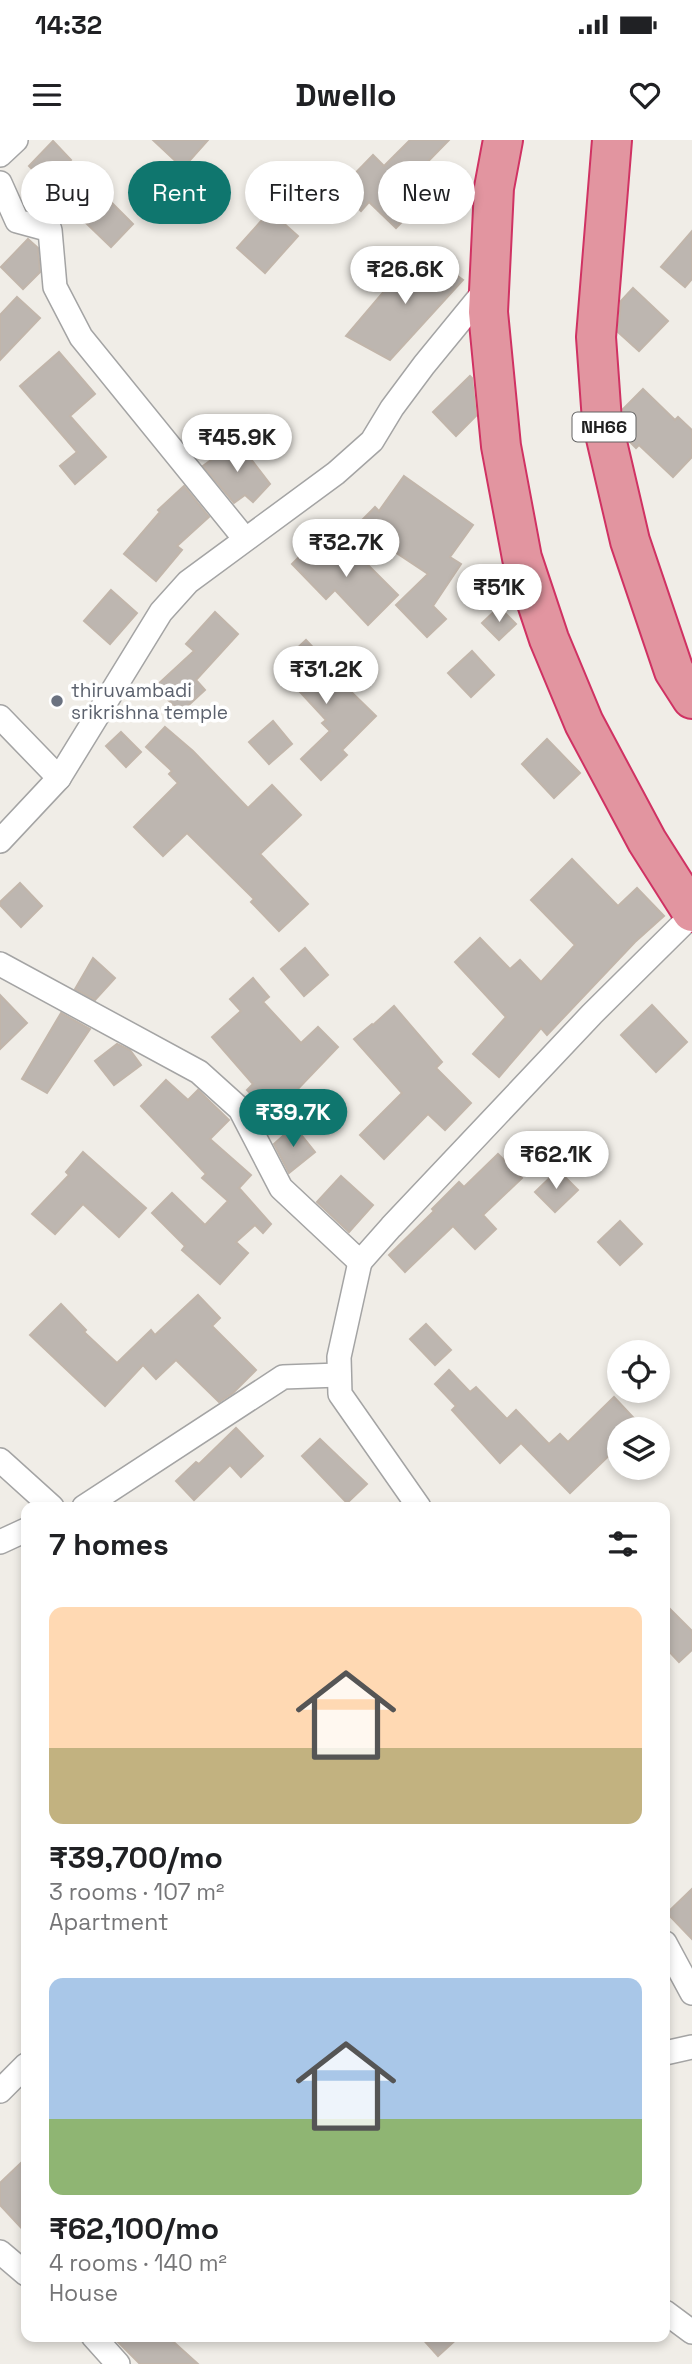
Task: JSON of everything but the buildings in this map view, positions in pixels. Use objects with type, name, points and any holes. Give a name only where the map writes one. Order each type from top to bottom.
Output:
[{"type":"highway","name":"NH66","points":[[612,140],[596,337],[602,421],[630,541],[674,671],[692,699]]},
{"type":"highway","points":[[496,144],[488,312],[501,446],[522,558],[549,639],[584,723],[647,841],[692,914]]},
{"type":"street","points":[[0,155],[16,140]]},
{"type":"street","points":[[0,183],[17,221],[50,230],[55,287],[81,337],[245,539]]},
{"type":"street","points":[[0,841],[59,778],[161,612],[188,582],[336,473],[372,441],[416,376],[490,285]]},
{"type":"street","points":[[0,717],[59,778]]},
{"type":"street","points":[[416,1502],[340,1394],[339,1357],[360,1262],[592,1014],[692,914]]},
{"type":"street","points":[[0,964],[200,1072],[240,1109],[281,1188],[360,1262]]},
{"type":"street","points":[[92,1502],[283,1377],[339,1375]]},
{"type":"street","points":[[0,1460],[46,1502]]},
{"type":"street","points":[[0,1542],[21,1532]]},
{"type":"street","points":[[670,1952],[692,1993]]},
{"type":"street","points":[[670,2052],[692,2048]]},
{"type":"street","points":[[0,2091],[21,2070]]},
{"type":"street","points":[[0,2252],[21,2270]]},
{"type":"street","points":[[670,2316],[692,2332]]},
{"type":"street","points":[[98,2342],[118,2364]]},
{"type":"place","name":"thiruvambadi srikrishna temple","points":[[57,701]]}]
